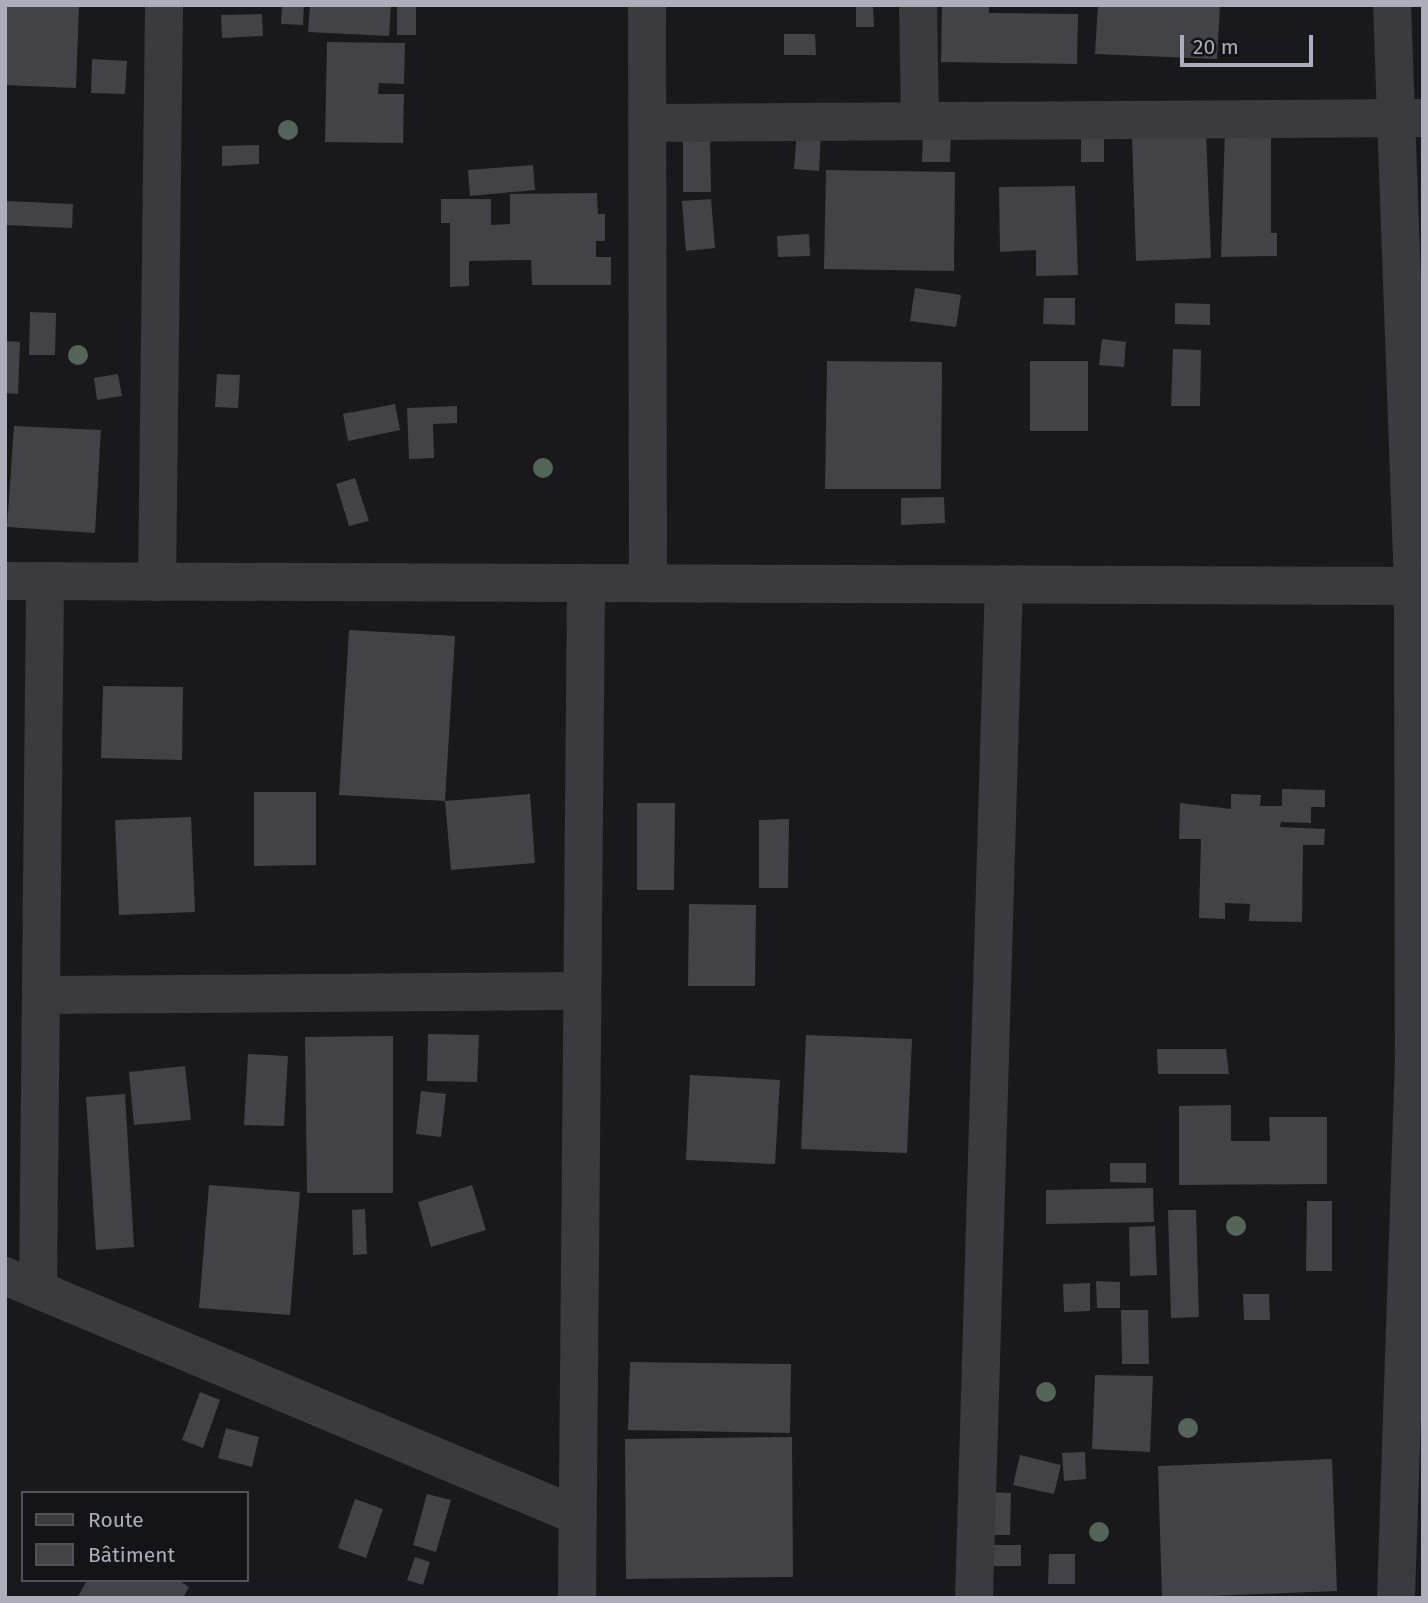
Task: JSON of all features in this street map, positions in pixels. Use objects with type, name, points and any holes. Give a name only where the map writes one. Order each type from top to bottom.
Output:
[{"type":"street","points":[[157,582],[164,5]]},
{"type":"street","points":[[647,5],[650,123],[648,583]]},
{"type":"street","points":[[918,5],[920,121]]},
{"type":"street","points":[[1392,5],[1408,118],[1418,1057],[1396,1598]]},
{"type":"street","points":[[650,123],[1408,118]]},
{"type":"street","points":[[5,581],[1413,586]]},
{"type":"street","points":[[44,582],[41,995],[21,1282],[578,1516]]},
{"type":"street","points":[[578,1598],[586,583]]},
{"type":"street","points":[[974,1598],[1004,584]]},
{"type":"street","points":[[41,995],[582,990]]},
{"type":"building","points":[[5,5],[79,6],[76,88],[5,85]]},
{"type":"building","points":[[282,5],[304,5],[303,25],[281,24]]},
{"type":"building","points":[[310,5],[391,5],[389,36],[308,32]]},
{"type":"building","points":[[397,5],[416,5],[416,35],[397,35]]},
{"type":"building","points":[[856,5],[873,5],[874,27],[856,27]]},
{"type":"building","points":[[942,5],[989,5],[989,13],[1078,14],[1077,64],[941,62]]},
{"type":"building","points":[[1098,5],[1220,5],[1217,59],[1095,54]]},
{"type":"building","points":[[262,14],[263,36],[222,38],[221,15]]},
{"type":"building","points":[[784,34],[815,34],[816,55],[784,55]]},
{"type":"building","points":[[327,42],[405,43],[404,84],[379,83],[378,94],[404,94],[403,143],[325,142]]},
{"type":"building","points":[[92,59],[127,61],[125,94],[91,93]]},
{"type":"building","points":[[1271,127],[1271,233],[1277,233],[1277,256],[1221,257],[1225,128]]},
{"type":"building","points":[[1081,128],[1104,128],[1104,162],[1081,162]]},
{"type":"building","points":[[683,131],[710,131],[711,192],[683,192]]},
{"type":"building","points":[[797,131],[821,132],[819,171],[794,169]]},
{"type":"building","points":[[923,131],[951,132],[950,162],[922,162]]},
{"type":"building","points":[[1206,132],[1211,258],[1136,261],[1132,135]]},
{"type":"building","points":[[259,145],[259,164],[222,166],[222,146]]},
{"type":"building","points":[[533,165],[535,190],[470,196],[468,170]]},
{"type":"building","points":[[826,170],[955,172],[954,271],[824,269]]},
{"type":"building","points":[[1075,186],[1078,275],[1036,276],[1036,250],[1000,252],[999,187]]},
{"type":"building","points":[[597,193],[598,214],[605,214],[605,241],[596,241],[596,257],[611,257],[611,285],[532,285],[531,260],[469,261],[469,286],[450,287],[450,223],[441,223],[441,199],[491,199],[491,225],[510,224],[510,194]]},
{"type":"building","points":[[711,199],[715,248],[686,251],[682,201]]},
{"type":"building","points":[[5,201],[73,204],[72,228],[5,225]]},
{"type":"building","points":[[809,234],[810,256],[778,257],[777,236]]},
{"type":"building","points":[[915,288],[961,295],[956,327],[910,321]]},
{"type":"building","points":[[1044,298],[1075,298],[1075,325],[1043,324]]},
{"type":"building","points":[[1175,303],[1210,304],[1210,325],[1175,324]]},
{"type":"building","points":[[30,312],[56,313],[55,355],[29,355]]},
{"type":"building","points":[[1102,339],[1126,342],[1124,367],[1099,365]]},
{"type":"building","points":[[5,341],[20,342],[18,394],[5,393]]},
{"type":"building","points":[[1173,349],[1201,350],[1200,406],[1171,406]]},
{"type":"building","points":[[827,361],[942,362],[941,489],[825,489]]},
{"type":"building","points":[[1030,361],[1088,361],[1088,431],[1030,431]]},
{"type":"building","points":[[118,374],[122,396],[97,400],[94,378]]},
{"type":"building","points":[[217,374],[240,375],[238,408],[215,407]]},
{"type":"building","points":[[395,404],[400,430],[348,441],[343,414]]},
{"type":"building","points":[[457,406],[457,423],[433,424],[434,458],[409,459],[407,408]]},
{"type":"building","points":[[14,426],[101,430],[95,533],[7,527]]},
{"type":"building","points":[[355,478],[369,521],[349,526],[336,484]]},
{"type":"building","points":[[944,497],[945,523],[901,525],[901,498]]},
{"type":"building","points":[[349,630],[455,636],[445,801],[339,795]]},
{"type":"building","points":[[103,686],[183,687],[182,760],[101,758]]},
{"type":"building","points":[[1282,789],[1325,790],[1325,807],[1311,807],[1311,823],[1281,822],[1280,827],[1325,829],[1324,845],[1303,845],[1302,922],[1249,921],[1250,904],[1225,903],[1225,919],[1199,918],[1201,839],[1179,839],[1180,803],[1231,809],[1231,794],[1261,795],[1260,806],[1282,806]]},
{"type":"building","points":[[254,792],[316,792],[316,865],[254,866]]},
{"type":"building","points":[[530,794],[535,863],[451,870],[445,801]]},
{"type":"building","points":[[637,803],[675,803],[674,890],[637,890]]},
{"type":"building","points":[[191,817],[195,912],[119,915],[115,820]]},
{"type":"building","points":[[789,819],[788,888],[759,888],[759,820]]},
{"type":"building","points":[[689,904],[756,905],[755,986],[688,986]]},
{"type":"building","points":[[428,1034],[479,1035],[477,1082],[427,1081]]},
{"type":"building","points":[[806,1035],[912,1039],[907,1153],[801,1149]]},
{"type":"building","points":[[393,1036],[393,1193],[307,1193],[305,1037]]},
{"type":"building","points":[[1157,1049],[1226,1049],[1229,1074],[1158,1074]]},
{"type":"building","points":[[248,1054],[288,1056],[284,1126],[244,1125]]},
{"type":"building","points":[[185,1066],[191,1120],[134,1125],[129,1072]]},
{"type":"building","points":[[690,1075],[780,1080],[775,1164],[686,1160]]},
{"type":"building","points":[[421,1091],[446,1094],[441,1137],[416,1134]]},
{"type":"building","points":[[125,1094],[134,1247],[96,1250],[86,1097]]},
{"type":"building","points":[[1231,1105],[1231,1141],[1270,1141],[1269,1117],[1327,1117],[1327,1184],[1179,1185],[1179,1106]]},
{"type":"building","points":[[1110,1163],[1146,1163],[1146,1183],[1110,1182]]},
{"type":"building","points":[[209,1185],[300,1192],[290,1315],[199,1308]]},
{"type":"building","points":[[472,1185],[486,1230],[431,1247],[418,1202]]},
{"type":"building","points":[[1153,1188],[1154,1222],[1046,1224],[1046,1190]]},
{"type":"building","points":[[1307,1201],[1332,1201],[1332,1271],[1306,1271]]},
{"type":"building","points":[[365,1209],[367,1254],[353,1255],[352,1210]]},
{"type":"building","points":[[1168,1210],[1196,1210],[1199,1317],[1171,1318]]},
{"type":"building","points":[[1155,1226],[1157,1275],[1130,1276],[1129,1227]]},
{"type":"building","points":[[1096,1281],[1120,1282],[1120,1308],[1097,1308]]},
{"type":"building","points":[[1090,1283],[1090,1311],[1064,1312],[1063,1284]]},
{"type":"building","points":[[1243,1294],[1269,1294],[1270,1320],[1244,1320]]},
{"type":"building","points":[[1121,1310],[1148,1310],[1149,1364],[1122,1364]]},
{"type":"building","points":[[630,1362],[791,1364],[790,1433],[628,1430]]},
{"type":"building","points":[[1095,1375],[1153,1376],[1150,1452],[1092,1449]]},
{"type":"building","points":[[200,1392],[220,1400],[203,1448],[182,1440]]},
{"type":"building","points":[[226,1428],[259,1437],[252,1467],[218,1458]]},
{"type":"building","points":[[792,1437],[793,1577],[626,1579],[625,1439]]},
{"type":"building","points":[[1085,1452],[1086,1479],[1064,1481],[1062,1453]]},
{"type":"building","points":[[1020,1455],[1061,1465],[1054,1494],[1013,1485]]},
{"type":"building","points":[[1332,1459],[1337,1591],[1162,1598],[1158,1466]]},
{"type":"building","points":[[984,1492],[1011,1493],[1010,1535],[983,1535]]},
{"type":"building","points":[[427,1494],[451,1500],[436,1552],[413,1545]]},
{"type":"building","points":[[355,1499],[383,1509],[366,1558],[338,1548]]},
{"type":"building","points":[[993,1545],[1021,1545],[1021,1566],[993,1566]]},
{"type":"building","points":[[1049,1554],[1075,1554],[1075,1584],[1048,1584]]},
{"type":"building","points":[[415,1557],[430,1562],[423,1585],[407,1580]]},
{"type":"building","points":[[86,1582],[181,1582],[189,1587],[183,1598],[77,1598]]}]
